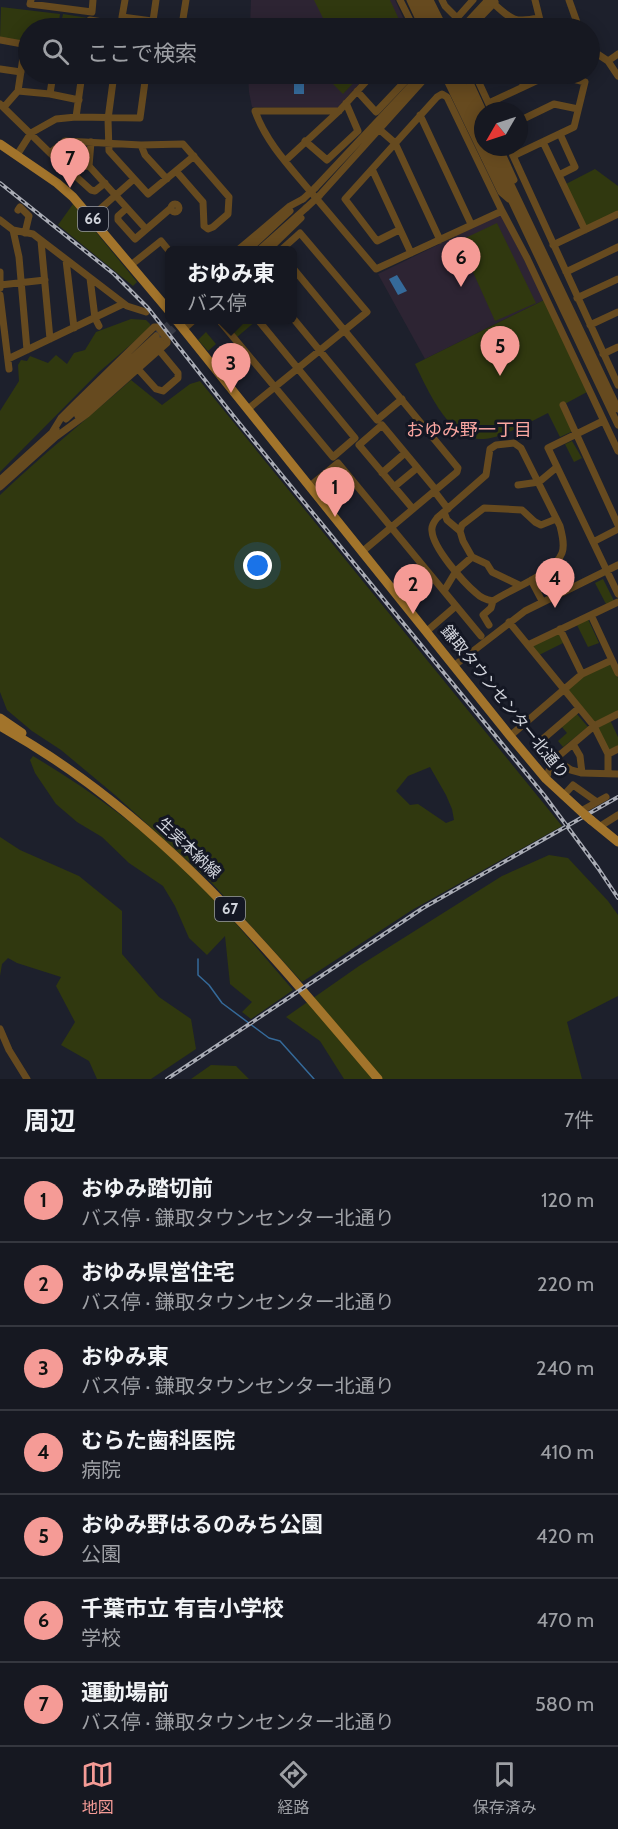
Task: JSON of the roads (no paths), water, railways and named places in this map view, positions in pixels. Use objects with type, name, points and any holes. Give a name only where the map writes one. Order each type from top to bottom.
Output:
[{"type":"main road","name":"66","points":[[0,144],[57,183],[91,217],[165,306]]},
{"type":"main road","name":"鎌取タウンセンター北通り","points":[[180,324],[546,779],[618,842]]},
{"type":"main road","name":"生実本納線","points":[[0,718],[108,797],[188,866],[254,934],[378,1079]]},
{"type":"main road","name":"生実本納線","points":[[0,726],[60,762]]},
{"type":"street","points":[[31,0],[30,4],[62,4],[92,12],[93,0]]},
{"type":"street","points":[[124,0],[122,17],[126,18]]},
{"type":"street","points":[[153,18],[156,0]]},
{"type":"street","points":[[183,18],[186,0]]},
{"type":"street","points":[[400,0],[409,18]]},
{"type":"street","points":[[410,0],[418,18]]},
{"type":"street","points":[[417,0],[425,18]]},
{"type":"street","points":[[423,0],[432,18]]},
{"type":"street","points":[[430,0],[439,18]]},
{"type":"street","points":[[442,0],[457,18],[473,0]]},
{"type":"street","points":[[536,0],[539,18]]},
{"type":"street","points":[[569,0],[575,18]]},
{"type":"street","points":[[493,1],[509,18]]},
{"type":"street","points":[[473,18],[493,1]]},
{"type":"street","points":[[479,18],[493,1]]},
{"type":"street","points":[[0,40],[18,43]]},
{"type":"street","points":[[608,61],[618,54]]},
{"type":"street","points":[[600,56],[608,61],[618,76]]},
{"type":"street","points":[[0,69],[18,72]]},
{"type":"street","points":[[19,84],[18,91],[2,105],[50,153],[94,191],[105,183]]},
{"type":"street","points":[[50,94],[52,84]]},
{"type":"street","points":[[76,117],[81,84]]},
{"type":"street","points":[[113,84],[108,118],[109,151],[148,194],[194,156]]},
{"type":"street","points":[[17,155],[31,133],[56,119],[140,118],[145,84]]},
{"type":"street","points":[[285,161],[339,111],[364,84]]},
{"type":"street","points":[[357,91],[376,112],[403,84]]},
{"type":"street","points":[[252,246],[315,188],[413,84]]},
{"type":"street","points":[[263,246],[319,196],[420,84]]},
{"type":"street","points":[[449,84],[501,192],[514,199]]},
{"type":"street","points":[[456,84],[474,122]]},
{"type":"street","points":[[463,84],[474,107]]},
{"type":"street","points":[[471,84],[479,102]]},
{"type":"street","points":[[480,84],[489,102]]},
{"type":"street","points":[[491,102],[529,84]]},
{"type":"street","points":[[528,149],[574,127],[584,84]]},
{"type":"street","points":[[18,91],[79,100]]},
{"type":"street","points":[[399,230],[377,241],[345,199],[436,97],[442,94],[447,97],[527,258],[618,452]]},
{"type":"street","points":[[305,141],[327,160],[358,131],[346,103]]},
{"type":"street","points":[[528,117],[554,104],[578,109]]},
{"type":"street","points":[[339,111],[255,111],[269,140],[285,161],[376,269],[502,211]]},
{"type":"street","points":[[420,116],[471,224]]},
{"type":"street","points":[[380,130],[394,143],[441,240]]},
{"type":"street","points":[[559,175],[575,167],[560,134]]},
{"type":"street","points":[[50,153],[64,141],[141,145],[183,144],[230,197],[228,214],[213,227],[208,229],[204,226],[203,202],[176,171]]},
{"type":"street","points":[[91,142],[89,166],[146,229]]},
{"type":"street","points":[[543,142],[585,230]]},
{"type":"street","points":[[141,145],[145,155],[167,179]]},
{"type":"street","points":[[491,156],[618,409]]},
{"type":"street","points":[[497,156],[514,199],[618,425]]},
{"type":"street","points":[[503,156],[516,184],[514,199]]},
{"type":"street","points":[[513,156],[618,385]]},
{"type":"street","points":[[74,174],[81,167],[89,166]]},
{"type":"street","points":[[372,169],[411,253]]},
{"type":"street","points":[[91,217],[134,179]]},
{"type":"street","points":[[243,246],[290,206],[303,199]]},
{"type":"street","points":[[18,210],[20,207],[29,216],[26,233]]},
{"type":"street","points":[[127,208],[118,216],[118,220],[135,239],[171,208]]},
{"type":"street","points":[[272,246],[300,219],[306,208]]},
{"type":"street","points":[[553,245],[618,214]]},
{"type":"street","points":[[0,220],[13,230],[33,234],[123,303],[146,312]]},
{"type":"street","points":[[13,230],[19,257],[27,350]]},
{"type":"street","points":[[248,409],[367,312],[300,233],[285,246]]},
{"type":"street","points":[[41,241],[50,339]]},
{"type":"street","points":[[131,265],[161,241],[165,246]]},
{"type":"street","points":[[566,272],[618,247]]},
{"type":"street","points":[[66,260],[74,327]]},
{"type":"street","points":[[0,272],[0,290]]},
{"type":"street","points":[[297,273],[458,468],[457,472],[363,551]]},
{"type":"street","points":[[90,278],[95,318],[99,327]]},
{"type":"street","points":[[577,298],[618,279]]},
{"type":"street","points":[[0,285],[45,280]]},
{"type":"street","points":[[0,295],[3,346],[9,369]]},
{"type":"street","points":[[8,359],[123,303]]},
{"type":"street","points":[[590,325],[618,312]]},
{"type":"street","points":[[297,323],[377,420],[402,399]]},
{"type":"street","points":[[184,329],[190,324]]},
{"type":"street","points":[[222,324],[333,457],[355,438],[261,324]]},
{"type":"street","points":[[0,488],[55,433],[87,414],[168,341],[156,327],[61,418],[55,433]]},
{"type":"street","points":[[0,480],[55,433],[158,338]]},
{"type":"street","points":[[603,354],[618,347]]},
{"type":"street","points":[[138,369],[156,389],[163,391],[178,378],[178,373],[159,350]]},
{"type":"street","points":[[562,405],[618,527],[593,542]]},
{"type":"street","points":[[603,421],[548,448],[618,594]]},
{"type":"street","points":[[413,509],[359,445],[382,426],[435,491],[446,511],[447,520],[460,531],[472,557],[487,564],[492,572],[519,585]]},
{"type":"street","points":[[489,625],[483,615],[491,608],[493,601],[552,568],[562,553],[563,540],[556,519],[522,448],[514,443],[496,445],[490,449],[486,475],[434,522],[432,533],[439,549],[456,571],[476,593],[493,601]]},
{"type":"street","points":[[382,473],[405,453]]},
{"type":"street","points":[[310,486],[338,463],[481,636]]},
{"type":"street","points":[[518,485],[539,482],[557,467]]},
{"type":"street","points":[[394,487],[417,468]]},
{"type":"street","points":[[460,531],[462,525],[484,508],[522,510],[541,525],[556,519]]},
{"type":"street","points":[[444,591],[456,571],[472,557]]},
{"type":"street","points":[[455,665],[509,622],[542,601],[618,565]]},
{"type":"street","points":[[531,580],[542,601]]},
{"type":"street","points":[[528,645],[618,602]]},
{"type":"street","points":[[427,631],[456,606]]},
{"type":"street","points":[[591,615],[618,673]]},
{"type":"street","points":[[509,622],[594,726],[608,754],[608,773]]},
{"type":"street","points":[[560,629],[582,674]]},
{"type":"street","points":[[510,736],[582,674],[612,660]]},
{"type":"street","points":[[579,708],[537,744],[553,761],[571,770],[582,773],[618,774]]},
{"type":"street","points":[[546,779],[553,761],[594,726],[618,714]]},
{"type":"street","points":[[573,744],[580,756],[582,773]]},
{"type":"street","points":[[608,754],[618,749]]},
{"type":"street","points":[[563,796],[573,785],[597,802]]},
{"type":"street","points":[[585,815],[597,802],[606,797]]},
{"type":"street","points":[[599,827],[618,815]]},
{"type":"street","points":[[0,1029],[9,1050],[27,1079]]},
{"type":"water","points":[[294,84],[304,84],[304,94],[294,94]]},
{"type":"water","points":[[397,275],[407,291],[398,295],[389,279]]},
{"type":"waterway","points":[[198,959],[198,975],[209,985],[222,1003],[269,1038],[280,1041],[314,1079]]},
{"type":"tunnel","points":[[156,336],[170,324]]},
{"type":"tunnel","points":[[161,340],[179,324]]},
{"type":"railway","points":[[0,183],[114,274],[148,308],[235,418],[544,795],[618,898]]},
{"type":"railway","points":[[167,1079],[423,908],[618,797]]},
{"type":"place","name":"運動場前","points":[[70,188]]},
{"type":"place","name":"千葉市立 有吉小学校","points":[[461,287]]},
{"type":"place","name":"おゆみ野はるのみち公園","points":[[500,376]]},
{"type":"place","name":"おゆみ東","points":[[231,393]]},
{"type":"place","name":"おゆみ踏切前","points":[[335,517]]},
{"type":"place","name":"むらた歯科医院","points":[[555,608]]},
{"type":"place","name":"おゆみ県営住宅","points":[[413,614]]},
{"type":"district","name":"おゆみ野一丁目","points":[[469,430]]}]
